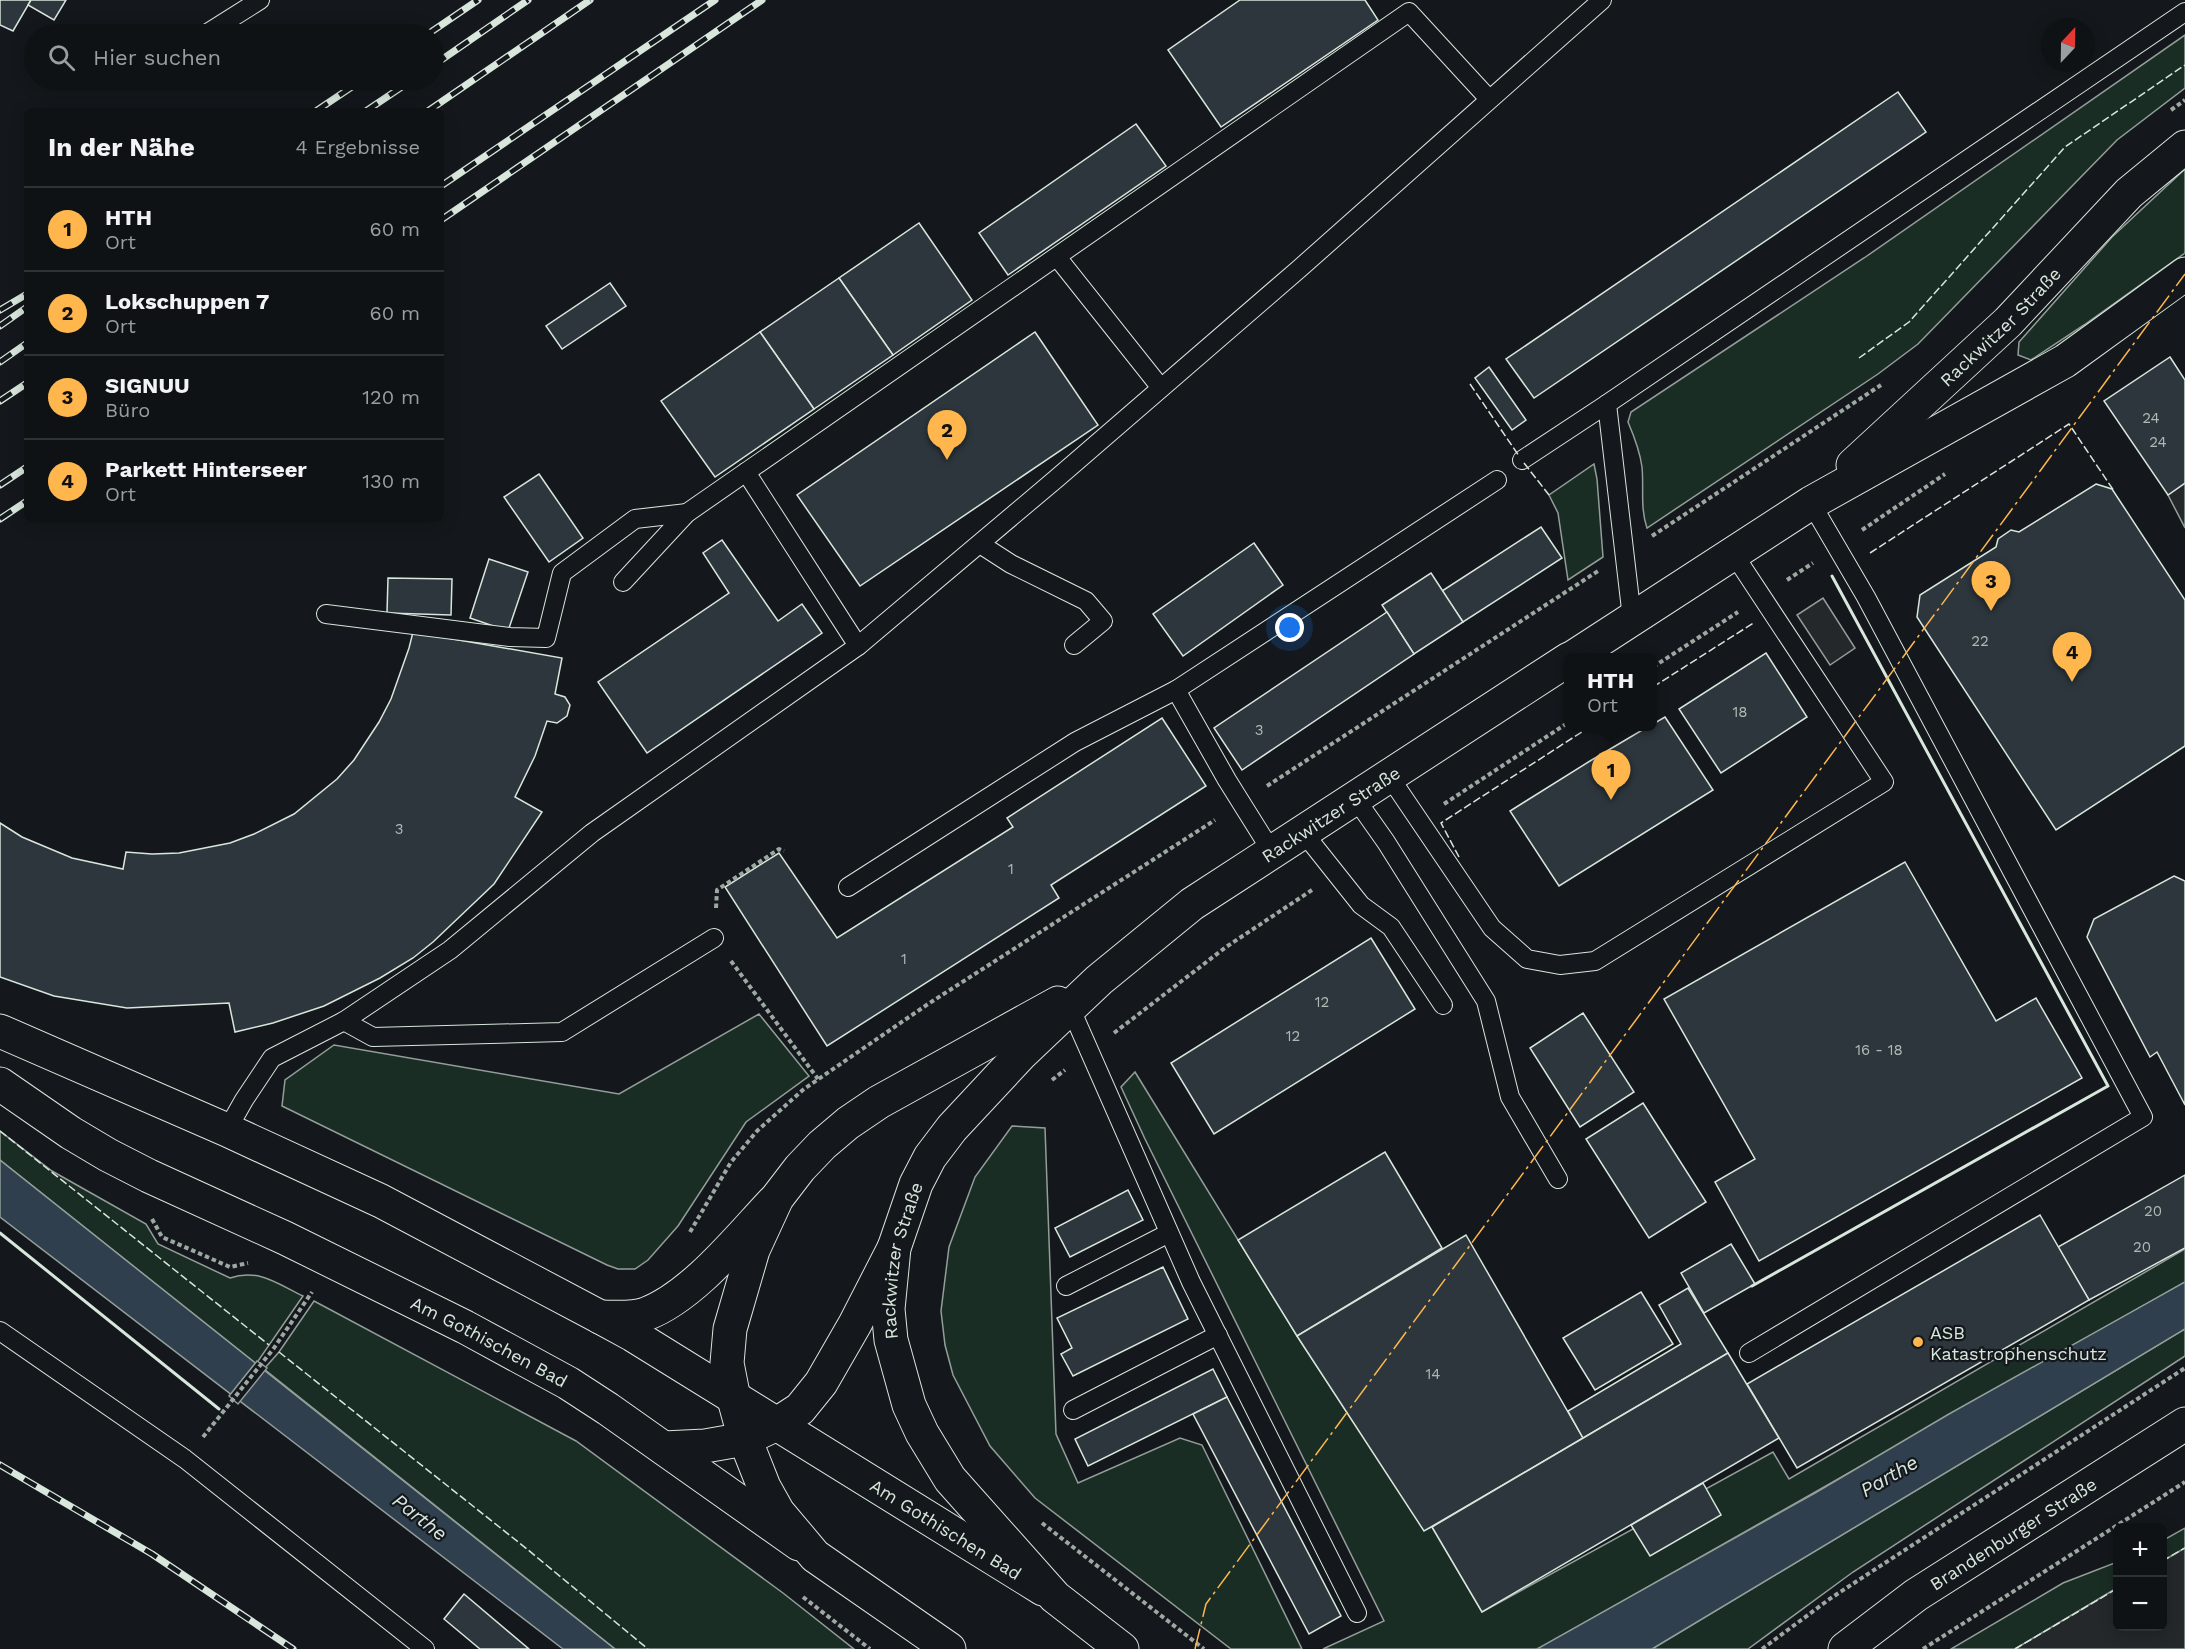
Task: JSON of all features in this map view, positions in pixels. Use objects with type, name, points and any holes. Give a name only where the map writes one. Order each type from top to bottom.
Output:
[{"type":"main road","name":"Rackwitzer Straße","points":[[1812,503],[2008,322],[2129,193],[2185,147]]},
{"type":"main road","name":"Rackwitzer Straße","points":[[1578,653],[1812,503],[2065,361],[2185,274]]},
{"type":"main road","name":"Rackwitzer Straße","points":[[1055,1597],[950,1479],[922,1433],[909,1405],[898,1369],[888,1309],[894,1248],[916,1184],[930,1157],[987,1089],[1070,1007],[1099,980],[1192,904],[1564,662]]},
{"type":"main road","name":"Rackwitzer Straße","points":[[735,1399],[727,1364],[730,1329],[753,1250],[777,1197],[800,1168],[822,1145],[871,1107],[1099,980]]},
{"type":"main road","name":"Am Gothischen Bad","points":[[0,1031],[227,1130],[381,1201],[600,1317],[1055,1597],[1122,1649]]},
{"type":"main road","name":"Am Gothischen Bad","points":[[0,1084],[71,1133],[108,1155],[285,1238],[542,1368],[608,1409],[949,1649]]},
{"type":"main road","points":[[600,1317],[624,1318],[645,1314],[676,1297],[709,1269],[777,1197]]},
{"type":"main road","points":[[664,1448],[705,1446],[745,1439],[777,1424],[800,1409],[821,1383],[855,1324],[894,1248]]},
{"type":"main road","points":[[735,1399],[745,1439],[764,1487],[778,1512],[815,1556]]},
{"type":"main road","name":"Brandenburger Straße","points":[[1845,1649],[1916,1595],[2185,1424]]},
{"type":"lane","points":[[222,24],[260,0]]},
{"type":"lane","points":[[227,1130],[272,1058],[344,1021],[450,950],[592,833],[858,646],[1299,269],[1602,0]]},
{"type":"lane","points":[[623,582],[687,513],[1409,12],[1489,99]]},
{"type":"lane","points":[[1522,460],[2185,12]]},
{"type":"lane","points":[[1057,257],[1161,388]]},
{"type":"lane","points":[[1606,404],[1632,618]]},
{"type":"lane","points":[[746,472],[858,646]]},
{"type":"lane","points":[[848,887],[1075,742],[1176,690],[1497,480]]},
{"type":"lane","points":[[1749,1353],[2143,1117],[1838,546],[1812,503]]},
{"type":"lane","points":[[326,614],[510,637],[546,638],[562,573],[634,519],[687,513]]},
{"type":"lane","points":[[980,544],[1011,564],[1086,601],[1103,621],[1074,645]]},
{"type":"lane","points":[[1389,776],[1492,928],[1527,959],[1560,965],[1595,961],[1884,782],[1733,553]]},
{"type":"lane","points":[[1176,690],[1272,852]]},
{"type":"lane","points":[[1355,798],[1386,842],[1486,1001],[1510,1097],[1558,1179]]},
{"type":"lane","points":[[1303,832],[1361,905],[1391,927],[1443,1005]]},
{"type":"lane","points":[[344,1021],[373,1037],[562,1032],[714,938]]},
{"type":"lane","points":[[1070,1007],[1191,1282],[1357,1613]]},
{"type":"lane","points":[[1066,1286],[1169,1233]]},
{"type":"lane","points":[[0,1331],[185,1459],[425,1649]]},
{"type":"lane","points":[[1073,1410],[1218,1335]]},
{"type":"path","points":[[2168,113],[2185,100]]},
{"type":"path","points":[[684,1238],[691,1232],[731,1162],[756,1131],[818,1079],[928,1004],[1623,555],[1885,381]]},
{"type":"path","points":[[1657,664],[1947,473]]},
{"type":"path","points":[[1418,821],[1564,725]]},
{"type":"path","points":[[784,851],[779,849],[717,890],[714,938],[818,1079]]},
{"type":"path","points":[[1044,1086],[1226,947],[1336,874]]},
{"type":"path","points":[[223,1413],[274,1348],[315,1288]]},
{"type":"path","points":[[1762,1649],[1831,1598],[2185,1368]]},
{"type":"path","points":[[1923,1649],[2185,1482]]},
{"type":"path","points":[[1035,1517],[1204,1649]]},
{"type":"green space","points":[[2185,35],[2185,88],[2117,140],[1918,344],[1878,374],[1647,528],[1643,505],[1641,461],[1628,422],[1631,412],[1864,258]]},
{"type":"green space","points":[[2185,169],[2185,253],[2031,360],[2018,355],[2019,342],[2112,237]]},
{"type":"green space","points":[[1594,464],[1603,557],[1568,580],[1558,513],[1549,495]]},
{"type":"green space","points":[[759,1014],[809,1076],[746,1122],[678,1226],[648,1260],[635,1269],[618,1269],[607,1265],[282,1106],[285,1080],[334,1045],[619,1094]]},
{"type":"green space","points":[[1135,1072],[1297,1336],[1424,1530],[1432,1527],[1482,1612],[1773,1452],[1789,1479],[2185,1249],[2185,1282],[1542,1647],[1537,1649],[1323,1649],[1384,1621],[1121,1087]]},
{"type":"green space","points":[[1012,1126],[1045,1128],[1056,1434],[1078,1483],[1180,1438],[1202,1445],[1302,1649],[1231,1649],[1035,1498],[990,1446],[953,1375],[945,1345],[941,1311],[949,1247],[975,1177]]},
{"type":"green space","points":[[0,1131],[52,1171],[146,1224],[158,1244],[230,1278],[240,1275],[259,1276],[303,1296],[256,1364],[0,1160]]},
{"type":"green space","points":[[314,1301],[576,1441],[783,1593],[854,1649],[615,1649],[264,1369],[279,1352]]},
{"type":"green space","points":[[2185,1329],[2185,1356],[1853,1572],[1748,1649],[1652,1649]]},
{"type":"green space","points":[[2185,1528],[2185,1548],[2167,1559],[2167,1538]]},
{"type":"green space","points":[[2113,1564],[2113,1590],[2015,1649],[1951,1649],[2063,1583]]},
{"type":"shaded area","points":[[2185,483],[2185,528],[2168,495]]},
{"type":"shaded area","points":[[1823,598],[1855,648],[1830,665],[1797,615]]},
{"type":"shaded area","points":[[2185,1548],[2185,1649],[2015,1649],[2113,1590],[2113,1631],[2167,1631],[2167,1559]]},
{"type":"water","name":"Parthe","points":[[0,1160],[615,1649],[563,1649],[0,1217]]},
{"type":"water","name":"Parthe","points":[[2185,1282],[2185,1329],[1652,1649],[1537,1649],[1815,1493],[1949,1414]]},
{"type":"pier","points":[[257,1361],[267,1368],[238,1404],[229,1396]]},
{"type":"building","points":[[0,0],[31,0],[13,31],[0,25]]},
{"type":"building","points":[[31,0],[66,0],[54,20],[28,5]]},
{"type":"building","points":[[1240,0],[1365,0],[1378,20],[1221,127],[1168,50]]},
{"type":"building","points":[[1898,92],[1926,132],[1534,398],[1506,359]]},
{"type":"building","points":[[1136,124],[1166,166],[1008,275],[979,233]]},
{"type":"building","points":[[919,223],[972,300],[893,355],[839,278]]},
{"type":"building","points":[[839,278],[893,355],[814,409],[760,332]]},
{"type":"building","points":[[610,283],[626,306],[562,349],[546,326]]},
{"type":"building","points":[[760,332],[814,409],[715,477],[661,401]]},
{"type":"building","points":[[1035,332],[1098,425],[860,586],[797,495]]},
{"type":"building","points":[[2170,357],[2185,380],[2185,483],[2168,495],[2104,401]]},
{"type":"building","points":[[1489,367],[1526,420],[1512,430],[1475,378]]},
{"type":"building","points":[[539,474],[583,538],[549,562],[504,497]]},
{"type":"building","points":[[2096,484],[2112,489],[2185,600],[2185,746],[2056,830],[1917,617],[1920,595],[1996,547],[1998,539],[2011,530],[2019,532]]},
{"type":"building","points":[[1541,527],[1562,558],[1463,622],[1442,591]]},
{"type":"building","points":[[722,540],[778,621],[802,604],[822,633],[647,753],[598,682],[729,593],[703,553]]},
{"type":"building","points":[[1254,543],[1283,585],[1183,656],[1153,614]]},
{"type":"building","points":[[489,559],[528,572],[508,631],[470,618]]},
{"type":"building","points":[[1431,573],[1463,622],[1414,654],[1382,605]]},
{"type":"building","points":[[388,578],[452,579],[451,615],[387,613]]},
{"type":"building","points":[[1387,612],[1414,654],[1242,770],[1214,728]]},
{"type":"building","points":[[413,632],[562,658],[555,694],[565,697],[570,705],[567,716],[557,723],[547,721],[535,756],[515,797],[542,812],[494,884],[433,942],[413,958],[380,978],[324,1006],[273,1023],[235,1032],[229,1003],[127,1008],[54,996],[0,977],[0,823],[22,837],[72,858],[123,869],[126,852],[179,853],[230,843],[254,834],[294,814],[337,779],[354,760],[391,699]]},
{"type":"building","points":[[1766,653],[1807,717],[1721,773],[1679,709]]},
{"type":"building","points":[[1665,717],[1713,790],[1559,886],[1510,811],[1641,731],[1657,731],[1657,722]]},
{"type":"building","points":[[1162,718],[1206,786],[1051,885],[1059,898],[827,1046],[725,887],[779,853],[837,938],[1013,827],[1007,818]]},
{"type":"building","points":[[1905,862],[1996,1021],[2036,998],[2082,1078],[1759,1261],[1715,1182],[1755,1159],[1664,999]]},
{"type":"building","points":[[2174,876],[2185,881],[2185,1105],[2157,1052],[2150,1057],[2087,937],[2094,919]]},
{"type":"building","points":[[1371,938],[1415,1009],[1214,1134],[1171,1063]]},
{"type":"building","points":[[1583,1013],[1634,1092],[1580,1127],[1530,1048]]},
{"type":"building","points":[[1643,1103],[1706,1202],[1649,1238],[1586,1139]]},
{"type":"building","points":[[1385,1152],[1442,1248],[1297,1336],[1238,1240]]},
{"type":"building","points":[[2185,1175],[2185,1248],[2089,1300],[2058,1247]]},
{"type":"building","points":[[1128,1190],[1143,1220],[1070,1257],[1055,1228]]},
{"type":"building","name":"ASB Katastrophenschutz","points":[[2040,1215],[2089,1300],[1797,1468],[1747,1384]]},
{"type":"building","points":[[1466,1235],[1583,1438],[1424,1531],[1297,1336]]},
{"type":"building","points":[[1731,1244],[1755,1284],[1704,1313],[1681,1273]]},
{"type":"building","points":[[1163,1267],[1188,1319],[1073,1376],[1061,1354],[1072,1348],[1057,1318]]},
{"type":"building","points":[[1688,1288],[1728,1353],[1583,1438],[1568,1411],[1681,1344],[1659,1305]]},
{"type":"building","points":[[1641,1292],[1673,1344],[1595,1390],[1563,1338]]},
{"type":"building","points":[[1728,1353],[1779,1438],[1482,1612],[1432,1527]]},
{"type":"building","points":[[1213,1369],[1227,1397],[1088,1466],[1075,1439]]},
{"type":"building","points":[[1227,1397],[1341,1616],[1309,1634],[1193,1414]]},
{"type":"building","points":[[1703,1483],[1721,1515],[1650,1556],[1631,1525]]},
{"type":"building","points":[[464,1594],[529,1649],[480,1649],[444,1619]]},
{"type":"railway","points":[[443,24],[478,0]]},
{"type":"railway","points":[[444,58],[528,0]]},
{"type":"railway","points":[[432,108],[590,0]]},
{"type":"railway","points":[[444,184],[715,0]]},
{"type":"railway","points":[[444,218],[762,0]]},
{"type":"railway","points":[[320,108],[347,90]]},
{"type":"railway","points":[[370,108],[397,90]]},
{"type":"railway","points":[[0,310],[24,296]]},
{"type":"railway","points":[[0,326],[24,309]]},
{"type":"railway","points":[[0,362],[24,345]]},
{"type":"railway","points":[[0,401],[24,385]]},
{"type":"railway","points":[[0,485],[24,469]]},
{"type":"railway","points":[[0,519],[24,503]]},
{"type":"railway","points":[[0,1465],[152,1554],[293,1649]]},
{"type":"fence","points":[[1859,358],[1909,322],[2065,147],[2185,65]]},
{"type":"fence","points":[[1470,384],[1519,456]]},
{"type":"fence","points":[[1870,553],[2069,424],[2114,491]]},
{"type":"fence","points":[[1524,463],[1549,495]]},
{"type":"fence","points":[[1657,684],[1755,622]]},
{"type":"fence","points":[[1459,857],[1441,823],[1583,731]]},
{"type":"fence","points":[[0,1131],[269,1345]]},
{"type":"fence","points":[[279,1352],[527,1549],[648,1649]]},
{"type":"fence","points":[[2167,1558],[2185,1548]]},
{"type":"fence","points":[[2015,1649],[2113,1591]]},
{"type":"wall","points":[[1752,1286],[2108,1086],[1832,576]]},
{"type":"wall","points":[[0,1233],[219,1409]]},
{"type":"power","points":[[1195,1649],[1206,1604],[2185,274]]},
{"type":"place","name":"Lokschuppen 7","points":[[947,460]]},
{"type":"place","name":"SIGNUU","points":[[1991,611]]},
{"type":"place","name":"Parkett Hinterseer","points":[[2072,682]]},
{"type":"place","name":"HTH","points":[[1611,800]]},
{"type":"place","name":"ASB Katastrophenschutz","points":[[1918,1342]]}]
